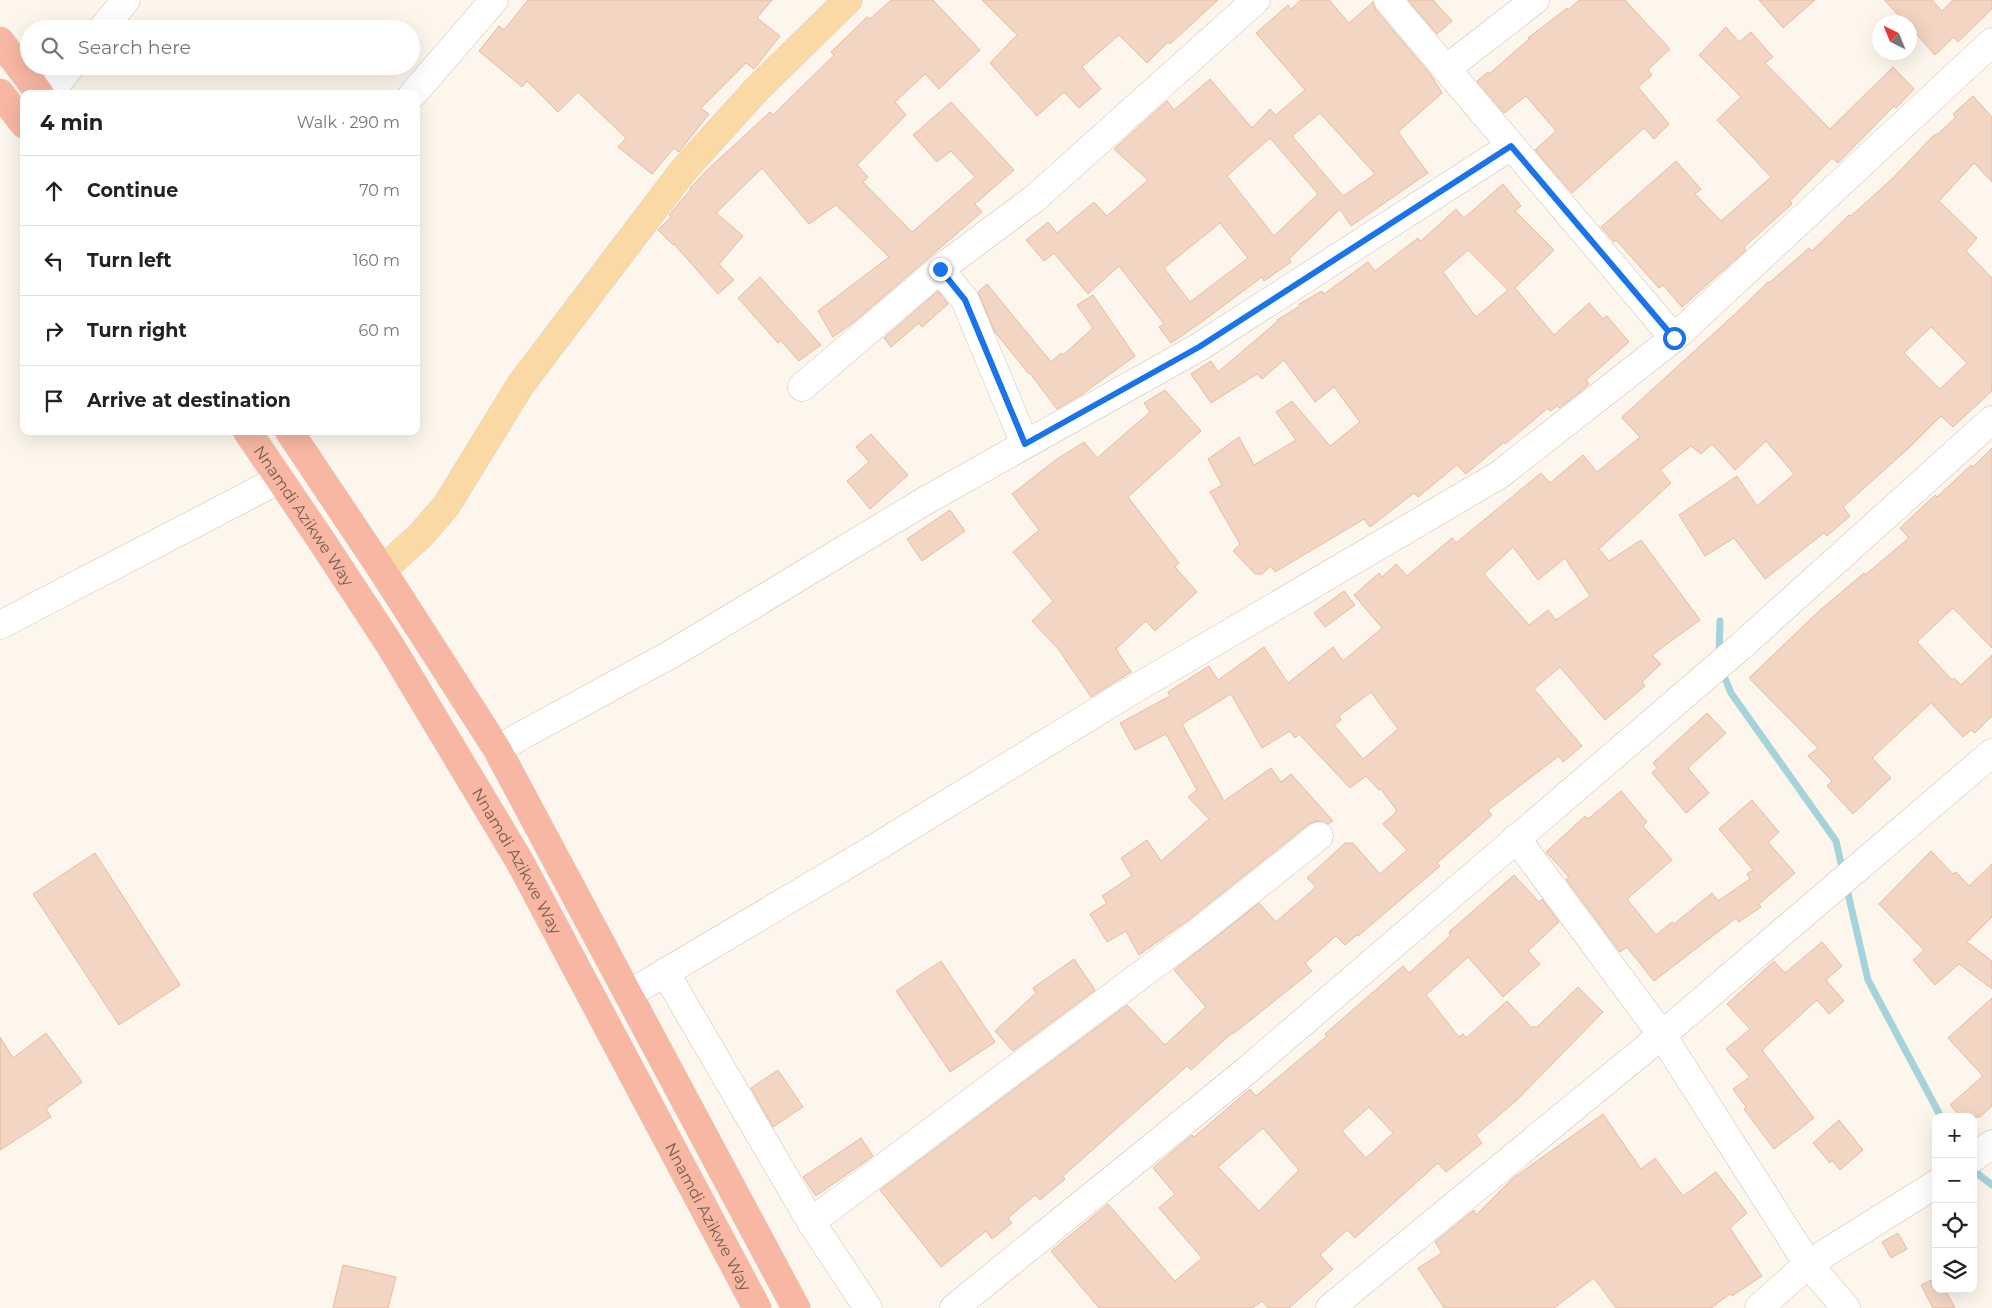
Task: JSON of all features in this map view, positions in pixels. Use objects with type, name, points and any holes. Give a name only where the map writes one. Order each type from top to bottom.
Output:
[{"type":"highway","points":[[0,41],[20,68]]},
{"type":"highway","points":[[26,75],[37,90]]},
{"type":"highway","points":[[0,93],[20,119]]},
{"type":"highway","name":"Nnamdi Azikwe Way","points":[[250,435],[390,645],[520,862],[757,1308]]},
{"type":"highway","name":"Nnamdi Azikwe Way","points":[[292,435],[382,570],[497,749],[796,1308]]},
{"type":"main road","points":[[382,570],[420,536],[446,506],[521,384],[682,172],[756,90],[848,0]]},
{"type":"street","points":[[109,20],[126,0]]},
{"type":"street","points":[[415,90],[494,0]]},
{"type":"street","points":[[802,387],[940,269],[1034,199],[1256,0]]},
{"type":"street","points":[[1388,0],[1674,338]]},
{"type":"street","points":[[1446,69],[1535,0]]},
{"type":"street","points":[[629,994],[865,854],[1131,691],[1499,475],[1674,338],[1992,42]]},
{"type":"street","points":[[51,90],[64,75]]},
{"type":"street","points":[[497,749],[672,654],[923,502],[1199,347],[1511,146]]},
{"type":"street","points":[[940,269],[965,300],[1025,444]]},
{"type":"street","points":[[954,1308],[1245,1072],[1740,647],[1992,420]]},
{"type":"street","points":[[0,625],[280,479]]},
{"type":"street","points":[[1332,1307],[1662,1035],[1992,753]]},
{"type":"street","points":[[811,1222],[1201,930],[1319,836]]},
{"type":"street","points":[[1516,838],[1662,1035],[1808,1264],[1846,1308]]},
{"type":"street","points":[[665,972],[811,1222],[868,1308]]},
{"type":"street","points":[[1977,1155],[1992,1144]]},
{"type":"street","points":[[1759,1308],[1808,1264],[1932,1186]]},
{"type":"building","points":[[528,0],[772,0],[757,18],[780,36],[754,69],[746,63],[701,108],[709,114],[679,152],[674,148],[652,174],[618,147],[626,138],[578,92],[558,112],[527,81],[522,87],[479,51],[499,26],[504,30]]},
{"type":"building","points":[[891,0],[933,0],[980,50],[939,89],[925,74],[895,102],[906,115],[857,165],[868,177],[863,182],[912,232],[975,177],[951,151],[937,162],[913,135],[951,102],[1014,170],[975,204],[982,212],[854,322],[833,337],[818,311],[889,257],[836,205],[809,224],[762,168],[716,213],[743,236],[719,264],[734,280],[718,294],[674,244],[658,230],[671,217],[669,215],[705,172],[770,112],[773,115],[834,55],[831,52],[867,17],[870,19]]},
{"type":"building","points":[[982,0],[1218,0],[1170,44],[1168,42],[1147,63],[1119,35],[1082,67],[1101,89],[1079,108],[1064,92],[1037,116],[990,63],[1017,35]]},
{"type":"building","points":[[1301,0],[1329,0],[1349,23],[1373,2],[1376,10],[1431,75],[1442,93],[1398,132],[1428,173],[1351,226],[1340,209],[1289,259],[1291,262],[1264,281],[1262,277],[1171,343],[1159,327],[1164,324],[1119,266],[1088,294],[1054,253],[1044,261],[1026,240],[1048,222],[1057,233],[1094,202],[1107,216],[1148,180],[1114,149],[1167,101],[1174,110],[1210,79],[1252,128],[1270,109],[1276,115],[1305,90],[1256,33],[1288,5],[1291,9]],"holes":[[[1320,113],[1375,174],[1343,196],[1292,136]],[[1270,138],[1318,194],[1274,236],[1227,176]],[[1220,223],[1248,258],[1190,302],[1164,268]]]},
{"type":"building","points":[[1408,0],[1433,0],[1452,21],[1437,34]]},
{"type":"building","points":[[1579,0],[1625,0],[1670,49],[1648,70],[1652,75],[1638,87],[1669,124],[1654,139],[1644,128],[1572,193],[1535,150],[1556,131],[1526,96],[1504,113],[1477,81],[1488,72],[1489,74],[1528,38]]},
{"type":"building","points":[[1759,0],[1815,0],[1783,28]]},
{"type":"building","points":[[1884,0],[1932,0],[1942,11],[1953,0],[1992,0],[1992,9],[1958,42],[1954,37],[1935,55],[1917,35],[1917,15],[1898,15]]},
{"type":"building","points":[[1726,27],[1739,42],[1751,32],[1773,57],[1765,63],[1830,129],[1893,67],[1914,89],[1896,108],[1894,106],[1838,163],[1832,158],[1790,201],[1792,204],[1744,247],[1746,250],[1682,307],[1663,285],[1659,288],[1616,240],[1614,242],[1601,227],[1676,161],[1701,189],[1695,194],[1721,221],[1771,177],[1717,120],[1741,97],[1699,55]]},
{"type":"building","points":[[1973,96],[1992,117],[1992,182],[1974,163],[1939,201],[1977,238],[1966,251],[1992,278],[1992,391],[1953,427],[1941,416],[1911,446],[1843,507],[1850,516],[1827,536],[1824,533],[1765,579],[1734,538],[1705,556],[1679,515],[1737,476],[1757,506],[1794,474],[1766,441],[1735,470],[1712,444],[1701,454],[1691,446],[1660,470],[1671,483],[1599,549],[1609,561],[1641,540],[1700,620],[1652,655],[1661,664],[1642,682],[1645,686],[1605,720],[1560,667],[1534,689],[1582,746],[1563,762],[1559,756],[1488,810],[1492,815],[1437,863],[1440,866],[1358,936],[1345,945],[1336,936],[1305,963],[1312,971],[1232,1033],[1191,1070],[1187,1066],[1063,1176],[1065,1179],[1040,1200],[1035,1195],[1008,1218],[1012,1223],[992,1239],[986,1231],[941,1267],[880,1190],[1127,1005],[1165,1045],[1206,1007],[1174,970],[1259,903],[1276,922],[1316,887],[1307,878],[1345,843],[1353,843],[1380,874],[1407,850],[1383,824],[1397,811],[1381,789],[1379,790],[1366,776],[1350,788],[1299,734],[1295,738],[1290,731],[1262,748],[1231,694],[1182,724],[1224,801],[1271,768],[1281,782],[1291,774],[1333,821],[1328,824],[1317,821],[1309,824],[1191,918],[1139,955],[1126,931],[1107,942],[1090,914],[1107,903],[1102,896],[1132,876],[1121,858],[1147,840],[1161,861],[1209,819],[1188,797],[1197,790],[1166,734],[1135,750],[1120,723],[1170,696],[1168,692],[1209,666],[1218,680],[1264,647],[1288,683],[1333,647],[1343,661],[1382,628],[1354,595],[1379,573],[1382,577],[1396,564],[1407,576],[1452,538],[1456,543],[1541,473],[1550,483],[1583,455],[1597,472],[1640,437],[1622,417],[1768,282],[1809,248],[1812,251],[1849,215],[1851,216],[1893,178],[1933,136],[1939,133],[1956,117],[1953,114]],"holes":[[[1931,327],[1967,363],[1940,389],[1904,353]],[[1513,547],[1538,580],[1565,558],[1590,596],[1556,620],[1548,610],[1529,625],[1484,574]],[[1371,692],[1398,729],[1363,759],[1334,725],[1341,720],[1339,716]]]},
{"type":"building","points":[[1503,184],[1521,206],[1515,211],[1554,250],[1515,288],[1554,335],[1589,303],[1603,319],[1607,316],[1629,342],[1586,380],[1589,384],[1580,392],[1559,408],[1557,406],[1550,411],[1548,408],[1466,474],[1457,465],[1418,497],[1414,493],[1370,527],[1364,519],[1275,572],[1271,566],[1262,574],[1255,574],[1233,551],[1240,544],[1210,492],[1222,485],[1208,459],[1239,437],[1254,465],[1296,440],[1276,412],[1292,401],[1330,446],[1360,422],[1334,387],[1315,402],[1284,360],[1262,379],[1257,374],[1211,403],[1191,374],[1211,361],[1218,372],[1277,320],[1300,306],[1299,304],[1322,291],[1324,294],[1368,262],[1375,271],[1418,238],[1421,241],[1456,209],[1464,218]],"holes":[[[1468,250],[1508,290],[1476,317],[1443,272]]]},
{"type":"building","points":[[760,277],[821,345],[799,361],[780,340],[778,343],[738,298]]},
{"type":"building","points":[[987,284],[1051,362],[1061,353],[1063,355],[1093,328],[1077,305],[1093,295],[1135,356],[1081,395],[1057,409],[1030,373],[995,332],[978,292]]},
{"type":"building","points":[[938,291],[948,304],[922,327],[919,323],[891,347],[884,338]]},
{"type":"building","points":[[1165,390],[1201,431],[1128,497],[1179,563],[1175,567],[1197,592],[1155,631],[1146,621],[1116,649],[1131,672],[1091,697],[1059,650],[1032,621],[1053,601],[1013,552],[1039,530],[1012,494],[1057,459],[1084,442],[1097,458],[1150,412],[1144,403]]},
{"type":"building","points":[[871,434],[908,475],[870,509],[847,481],[869,462],[856,447]]},
{"type":"building","points":[[1992,448],[1992,648],[1953,608],[1917,642],[1952,680],[1954,678],[1961,685],[1992,655],[1992,716],[1975,733],[1971,730],[1963,737],[1931,703],[1872,758],[1891,778],[1853,814],[1827,786],[1832,781],[1808,756],[1818,748],[1749,678],[1819,611],[1909,538],[1900,528],[1935,495],[1937,497],[1971,465],[1973,467]]},
{"type":"building","points":[[950,510],[965,531],[922,561],[907,539]]},
{"type":"building","points":[[1344,591],[1355,605],[1325,627],[1314,613]]},
{"type":"building","points":[[1707,713],[1726,733],[1688,768],[1709,793],[1686,813],[1652,773],[1657,768],[1653,763]]},
{"type":"building","points":[[1621,791],[1647,822],[1643,826],[1672,860],[1627,899],[1656,935],[1672,922],[1674,924],[1712,893],[1718,901],[1750,879],[1747,874],[1753,870],[1719,829],[1752,800],[1779,832],[1768,842],[1795,873],[1759,904],[1761,907],[1739,922],[1736,918],[1654,981],[1627,947],[1620,952],[1566,879],[1569,877],[1546,852],[1585,816],[1588,819]]},
{"type":"building","points":[[1931,851],[1953,874],[1956,872],[1969,886],[1992,864],[1992,917],[1967,942],[1992,961],[1992,989],[1959,964],[1935,985],[1913,960],[1924,950],[1879,904]]},
{"type":"building","points":[[95,853],[180,985],[119,1025],[33,894]]},
{"type":"building","points":[[1514,875],[1539,902],[1542,899],[1559,922],[1528,951],[1540,964],[1503,997],[1468,957],[1426,995],[1459,1037],[1463,1034],[1466,1038],[1507,1001],[1532,1028],[1534,1026],[1536,1028],[1578,987],[1603,1012],[1517,1100],[1476,1135],[1482,1143],[1446,1172],[1438,1163],[1355,1238],[1347,1230],[1320,1255],[1333,1269],[1289,1308],[1268,1308],[1262,1301],[1253,1308],[1099,1308],[1051,1251],[1108,1204],[1175,1281],[1202,1258],[1159,1208],[1175,1194],[1153,1168],[1192,1135],[1194,1137],[1250,1089],[1256,1096],[1327,1036],[1325,1034],[1403,966],[1409,973],[1451,935],[1449,932]],"holes":[[[1369,1107],[1393,1133],[1366,1158],[1342,1131]],[[1263,1128],[1299,1170],[1259,1211],[1218,1167]]]},
{"type":"building","points":[[1822,942],[1842,966],[1826,980],[1844,1001],[1829,1014],[1817,1000],[1762,1050],[1814,1118],[1774,1149],[1744,1109],[1746,1107],[1733,1089],[1750,1077],[1726,1049],[1750,1029],[1727,1004],[1774,961],[1785,973]]},
{"type":"building","points":[[1074,959],[1095,990],[1013,1051],[995,1031],[1036,993],[1033,988]]},
{"type":"building","points":[[941,961],[995,1042],[950,1072],[896,991]]},
{"type":"building","points":[[1992,998],[1992,1106],[1980,1117],[1977,1117],[1977,1113],[1957,1113],[1950,1105],[1983,1076],[1948,1038]]},
{"type":"building","points":[[46,1033],[82,1082],[46,1109],[51,1117],[0,1150],[0,1037],[13,1058]]},
{"type":"building","points":[[778,1070],[803,1107],[773,1127],[751,1088]]},
{"type":"building","points":[[1603,1114],[1641,1169],[1655,1158],[1683,1196],[1716,1172],[1747,1213],[1730,1228],[1762,1276],[1732,1296],[1730,1294],[1711,1308],[1616,1308],[1594,1278],[1554,1308],[1444,1308],[1418,1268],[1442,1253],[1435,1242],[1474,1210],[1476,1215],[1513,1178]]},
{"type":"building","points":[[1839,1120],[1863,1150],[1840,1170],[1832,1160],[1830,1163],[1813,1143]]},
{"type":"building","points":[[861,1138],[873,1156],[816,1196],[803,1177]]},
{"type":"building","points":[[1898,1233],[1907,1249],[1891,1258],[1882,1242]]},
{"type":"building","points":[[343,1265],[396,1277],[388,1308],[333,1308]]},
{"type":"building","points":[[1932,1280],[1932,1293],[1947,1293],[1955,1308],[1933,1308],[1921,1285]]},
{"type":"waterway","points":[[1719,656],[1720,621]]},
{"type":"waterway","points":[[1722,671],[1731,693],[1836,841],[1843,872]]},
{"type":"waterway","points":[[1846,885],[1868,980],[1939,1113]]},
{"type":"waterway","points":[[1977,1173],[1992,1185]]},
{"type":"route","points":[[940,269],[965,300],[1025,444],[1199,347],[1511,146],[1674,338]]}]
